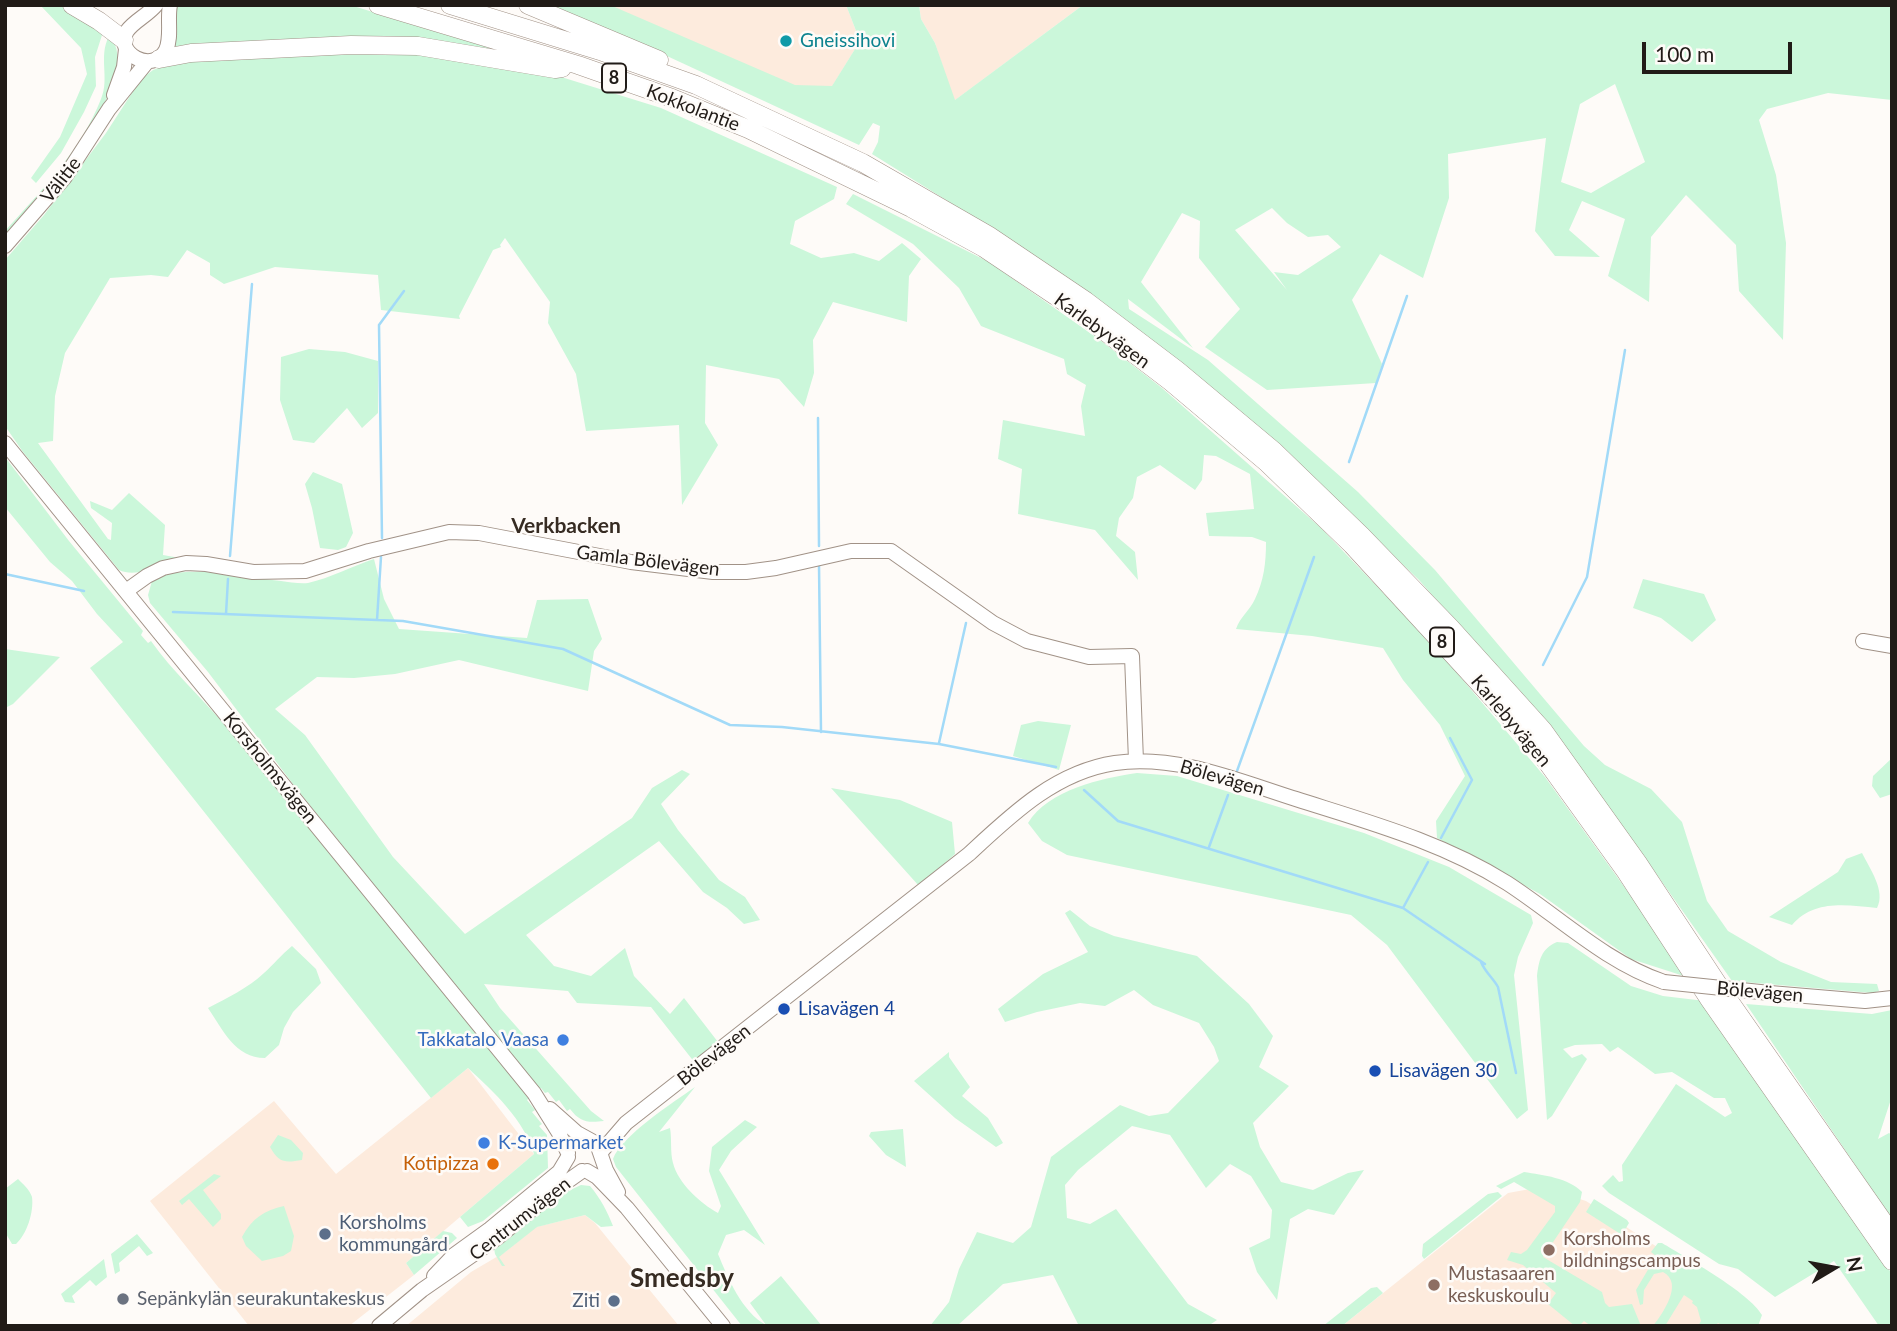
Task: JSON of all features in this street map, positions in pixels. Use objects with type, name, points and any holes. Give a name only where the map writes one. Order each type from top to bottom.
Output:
[{"type":"highway","points":[[72,5],[99,21],[125,45]]},
{"type":"highway","name":"Kokkolantie","points":[[378,5],[578,65],[672,99],[748,129],[842,175]]},
{"type":"highway","name":"Kokkolantie","points":[[450,5],[603,52],[696,85],[863,163]]},
{"type":"highway","points":[[528,5],[680,69],[696,85]]},
{"type":"highway","points":[[153,60],[191,53],[351,45],[446,49],[555,69],[578,65]]},
{"type":"highway","name":"Karlebyvägen","points":[[863,163],[988,235],[1086,301],[1177,370],[1274,451],[1362,536],[1451,628],[1543,730],[1638,863],[1723,992],[1892,1234]]},
{"type":"highway","name":"Karlebyvägen","points":[[842,175],[911,208],[984,248],[1078,311],[1171,382],[1266,462],[1352,545],[1531,740],[1626,872],[1709,999],[1892,1261]]},
{"type":"main road","points":[[156,5],[129,29],[125,45],[135,58],[153,60],[167,43],[170,5]]},
{"type":"main road","name":"Välitie","points":[[109,109],[124,67],[125,45]]},
{"type":"main road","name":"Välitie","points":[[5,246],[65,177],[109,109],[153,60]]},
{"type":"main road","name":"Korsholmsvägen","points":[[5,443],[534,1093],[568,1126],[588,1139]]},
{"type":"main road","name":"Gamla Bölevägen","points":[[126,591],[163,568],[186,563],[253,572],[305,571],[404,541],[449,532],[479,533],[631,562],[713,572],[776,568],[851,551],[891,551],[993,623],[1027,641],[1089,657],[1132,656],[1136,761]]},
{"type":"main road","points":[[1863,640],[1892,646]]},
{"type":"main road","name":"Bölevägen","points":[[601,1154],[626,1123],[969,854],[1009,817],[1045,789],[1088,770],[1114,763],[1136,761],[1187,766],[1433,844],[1506,882],[1603,951],[1651,978],[1664,982],[1865,1001],[1892,998]]},
{"type":"main road","name":"Korsholmsvägen","points":[[534,1093],[559,1133],[568,1155]]},
{"type":"main road","name":"Bölevägen","points":[[588,1139],[626,1123]]},
{"type":"main road","points":[[627,1208],[606,1170],[597,1144],[588,1139],[574,1141],[568,1155],[575,1168],[597,1177],[627,1208],[723,1326]]},
{"type":"main road","points":[[585,1171],[595,1167],[601,1154]]},
{"type":"main road","name":"Centrumvägen","points":[[422,1290],[454,1255],[491,1229],[559,1172],[568,1155]]},
{"type":"main road","name":"Centrumvägen","points":[[379,1326],[422,1290],[497,1238],[564,1183],[585,1171]]},
{"type":"shaded area","points":[[577,5],[846,5],[860,41],[822,103]]},
{"type":"shaded area","points":[[919,5],[1083,5],[954,101],[935,43],[921,19]]},
{"type":"shaded area","points":[[468,1068],[534,1154],[406,1263],[414,1275],[349,1326],[249,1326],[150,1201],[274,1101],[336,1174]]},
{"type":"shaded area","name":"Korsholms bildningscampus","points":[[1541,1187],[1586,1201],[1736,1298],[1746,1326],[1342,1326],[1508,1193]]},
{"type":"shaded area","points":[[585,1215],[595,1223],[679,1326],[406,1326],[471,1272],[505,1252],[536,1227]]},
{"type":"green space","points":[[40,5],[60,5],[103,32],[95,57],[96,86],[61,153],[36,183],[31,178],[60,137],[87,74],[81,48]]},
{"type":"green space","points":[[177,5],[350,5],[497,50],[432,42],[329,40],[174,47],[174,17]]},
{"type":"green space","points":[[546,5],[610,5],[795,85],[832,86],[860,41],[846,5],[919,5],[921,19],[935,43],[955,100],[1083,5],[1892,5],[1892,100],[1828,93],[1767,109],[1759,120],[1776,175],[1786,243],[1783,340],[1739,291],[1736,245],[1686,195],[1651,237],[1649,302],[1608,276],[1625,219],[1582,201],[1569,230],[1600,257],[1555,256],[1535,231],[1546,138],[1448,154],[1449,198],[1423,278],[1380,254],[1352,300],[1382,364],[1376,383],[1267,390],[1205,347],[1240,309],[1199,258],[1200,221],[1182,213],[1141,282],[1193,348],[1128,299],[1129,309],[1208,360],[1358,492],[1435,570],[1584,746],[1605,765],[1651,789],[1682,822],[1707,901],[1728,931],[1781,962],[1831,982],[1877,984],[1879,991],[1872,993],[1732,981],[1626,831],[1539,717],[1419,580],[1291,458],[1020,246],[872,154],[878,142],[880,126],[873,123],[859,145],[654,50]],"holes":[[[1615,84],[1645,162],[1591,193],[1561,182],[1580,104]],[[1272,208],[1287,223],[1308,237],[1328,235],[1341,247],[1298,275],[1274,272],[1287,290],[1235,230]]]},
{"type":"green space","points":[[109,36],[117,55],[114,80],[101,109],[61,170],[5,236],[5,231],[71,153],[93,118],[103,91],[104,52]]},
{"type":"green space","points":[[360,50],[428,53],[558,76],[661,108],[837,187],[834,199],[795,221],[790,244],[821,258],[854,253],[879,261],[902,243],[921,259],[909,276],[907,322],[833,302],[813,340],[814,373],[804,407],[779,379],[706,365],[705,423],[718,445],[682,505],[679,425],[586,431],[576,374],[548,323],[550,302],[505,238],[501,247],[493,250],[459,316],[460,319],[381,310],[378,275],[275,267],[224,284],[210,275],[210,263],[187,250],[168,277],[151,275],[110,278],[65,353],[55,396],[53,441],[38,443],[108,539],[111,540],[112,523],[91,508],[90,501],[112,510],[129,493],[165,525],[163,555],[180,558],[141,572],[119,570],[5,426],[5,260],[44,215],[106,133],[141,79],[153,70],[172,63]]},
{"type":"green space","points":[[853,194],[989,262],[1100,340],[1162,388],[1321,528],[1435,647],[1545,777],[1690,978],[1631,959],[1540,894],[1437,838],[1436,821],[1465,776],[1440,725],[1403,680],[1383,648],[1312,636],[1236,629],[1261,585],[1266,542],[1252,537],[1209,536],[1206,513],[1254,509],[1250,474],[1216,456],[1204,455],[1202,480],[1195,490],[1160,465],[1137,477],[1133,498],[1119,518],[1116,536],[1135,552],[1138,580],[1095,530],[1018,514],[1022,469],[998,459],[1003,420],[1085,436],[1081,406],[1086,385],[1067,374],[1064,359],[981,326],[959,288],[913,244],[846,204]]},
{"type":"green space","points":[[309,349],[345,352],[378,361],[378,413],[362,428],[347,408],[314,443],[293,440],[280,400],[281,357]]},
{"type":"green space","points":[[5,457],[143,631],[141,635],[148,643],[151,641],[224,724],[530,1097],[527,1100],[535,1110],[532,1112],[547,1135],[548,1168],[483,1221],[468,1227],[460,1217],[534,1154],[516,1118],[468,1068],[431,1098],[90,668],[123,642],[72,581],[50,562],[5,507]]},
{"type":"green space","points":[[313,472],[342,484],[353,533],[346,547],[338,550],[320,548],[305,484]]},
{"type":"green space","points":[[374,559],[384,599],[399,629],[527,638],[537,600],[588,599],[602,639],[594,651],[588,691],[459,660],[395,674],[354,678],[317,677],[275,709],[305,735],[393,857],[465,934],[632,818],[652,788],[682,770],[690,774],[661,804],[678,830],[719,880],[745,897],[760,920],[744,924],[727,908],[703,892],[659,841],[526,935],[554,966],[591,976],[625,948],[634,976],[670,1014],[684,998],[718,1042],[695,1063],[651,1007],[577,1003],[568,991],[484,984],[500,1008],[591,1111],[604,1121],[588,1122],[581,1119],[570,1109],[567,1111],[559,1100],[556,1102],[548,1092],[539,1089],[296,788],[208,672],[150,603],[148,595],[152,581],[165,575],[215,573],[308,583]]},
{"type":"green space","points":[[1643,579],[1704,594],[1716,620],[1692,642],[1661,618],[1633,608]]},
{"type":"green space","points":[[5,649],[60,657],[13,704],[5,708]]},
{"type":"green space","points":[[1038,721],[1071,725],[1059,770],[1013,756],[1021,725]]},
{"type":"green space","points":[[1892,758],[1892,794],[1880,798],[1872,786],[1873,776]]},
{"type":"green space","points":[[1137,773],[1177,776],[1364,833],[1449,867],[1531,915],[1533,923],[1518,957],[1514,975],[1528,1110],[1517,1119],[1387,945],[1351,915],[1067,855],[1042,841],[1028,823],[1037,812],[1062,794],[1092,782]]},
{"type":"green space","points":[[831,788],[900,800],[952,822],[955,854],[919,886]]},
{"type":"green space","points":[[1862,853],[1880,894],[1877,908],[1843,905],[1821,907],[1810,911],[1792,925],[1769,917],[1838,872],[1846,859]]},
{"type":"green space","points":[[1070,910],[1090,926],[1114,936],[1197,956],[1249,1004],[1273,1036],[1259,1067],[1289,1086],[1253,1123],[1260,1147],[1281,1182],[1313,1190],[1348,1173],[1364,1170],[1334,1215],[1308,1209],[1290,1219],[1277,1300],[1257,1272],[1249,1248],[1270,1238],[1272,1210],[1251,1176],[1230,1164],[1206,1188],[1170,1135],[1132,1126],[1078,1170],[1065,1185],[1067,1218],[1090,1224],[1116,1209],[1188,1304],[1217,1320],[1208,1326],[1079,1326],[1053,1275],[1003,1284],[957,1326],[930,1326],[949,1302],[959,1269],[977,1232],[1013,1243],[1031,1227],[1051,1157],[1120,1105],[1149,1116],[1168,1113],[1219,1061],[1199,1023],[1153,1005],[1134,990],[1105,1006],[1080,1003],[1005,1022],[998,1009],[1043,974],[1088,952],[1065,913]]},
{"type":"green space","points":[[1557,942],[1568,943],[1631,986],[1663,996],[1705,1001],[1892,1274],[1892,1326],[1879,1326],[1834,1261],[1775,1297],[1738,1269],[1719,1264],[1602,1186],[1613,1175],[1619,1182],[1623,1181],[1622,1165],[1676,1084],[1725,1117],[1732,1113],[1725,1098],[1714,1098],[1672,1072],[1655,1074],[1618,1047],[1610,1052],[1602,1044],[1575,1045],[1563,1049],[1572,1058],[1582,1054],[1587,1059],[1547,1120],[1537,976],[1542,956],[1547,948]]},
{"type":"green space","points":[[292,946],[316,969],[321,983],[293,1012],[279,1045],[265,1058],[255,1057],[231,1041],[208,1008],[251,983]]},
{"type":"green space","points":[[1746,1004],[1872,1014],[1892,1010],[1892,1096],[1878,1139],[1889,1133],[1892,1135],[1892,1219]]},
{"type":"green space","points":[[949,1052],[949,1057],[970,1087],[962,1096],[988,1118],[1003,1143],[996,1147],[955,1118],[914,1081]]},
{"type":"green space","points":[[695,1087],[659,1132],[670,1128],[672,1159],[680,1178],[697,1198],[718,1213],[721,1206],[709,1171],[712,1147],[745,1120],[757,1127],[731,1151],[719,1170],[765,1245],[744,1230],[726,1235],[718,1254],[731,1284],[750,1312],[766,1325],[750,1303],[781,1276],[822,1326],[742,1326],[616,1167],[613,1159],[626,1140]]},
{"type":"green space","points":[[903,1129],[906,1167],[886,1155],[869,1136],[871,1132]]},
{"type":"green space","points":[[278,1135],[291,1140],[303,1153],[302,1160],[287,1161],[276,1156],[270,1147]]},
{"type":"green space","points":[[1524,1172],[1563,1180],[1582,1192],[1580,1202],[1543,1257],[1602,1292],[1609,1307],[1632,1304],[1641,1326],[1591,1326],[1584,1321],[1575,1326],[1548,1304],[1556,1293],[1523,1265],[1507,1260],[1511,1252],[1521,1254],[1527,1250],[1555,1212],[1555,1206],[1514,1182],[1501,1189],[1496,1186]]},
{"type":"green space","points":[[214,1174],[221,1176],[203,1190],[221,1214],[221,1219],[213,1227],[189,1199],[182,1205],[179,1201]]},
{"type":"green space","points":[[18,1179],[31,1194],[32,1209],[23,1235],[16,1244],[12,1244],[5,1232],[5,1189]]},
{"type":"green space","points":[[581,1185],[590,1186],[594,1191],[613,1226],[601,1227],[585,1215],[537,1227],[499,1257],[505,1266],[502,1266],[494,1248],[563,1190],[566,1192]]},
{"type":"green space","points":[[1498,1192],[1502,1196],[1424,1259],[1423,1244],[1488,1194]]},
{"type":"green space","points":[[1594,1199],[1627,1220],[1629,1223],[1622,1235],[1586,1212]]},
{"type":"green space","points":[[284,1206],[294,1236],[291,1251],[283,1256],[262,1261],[246,1246],[242,1237],[259,1216]]},
{"type":"green space","points":[[443,1231],[452,1233],[457,1238],[414,1275],[406,1263]]},
{"type":"green space","points":[[137,1234],[153,1253],[147,1256],[139,1246],[119,1263],[120,1271],[115,1274],[111,1254]]},
{"type":"green space","points":[[1658,1243],[1701,1266],[1745,1296],[1762,1315],[1758,1326],[1724,1326],[1718,1323],[1715,1326],[1698,1326],[1701,1321],[1697,1307],[1684,1295],[1665,1326],[1653,1326],[1670,1298],[1672,1283],[1663,1272],[1654,1274],[1644,1290],[1643,1304],[1640,1305],[1636,1290],[1656,1256],[1651,1252]]},
{"type":"green space","points":[[104,1259],[107,1277],[96,1286],[90,1280],[72,1296],[75,1303],[65,1302],[61,1294]]},
{"type":"green space","points":[[1377,1287],[1383,1293],[1342,1326],[1323,1326],[1371,1288]]},
{"type":"waterway","points":[[230,556],[252,284]]},
{"type":"waterway","points":[[382,538],[379,325],[404,291]]},
{"type":"waterway","points":[[1349,462],[1407,296]]},
{"type":"waterway","points":[[1543,665],[1587,577],[1625,350]]},
{"type":"waterway","points":[[818,418],[819,546]]},
{"type":"waterway","points":[[377,620],[381,557]]},
{"type":"waterway","points":[[1237,771],[1314,557]]},
{"type":"waterway","points":[[819,565],[821,732]]},
{"type":"waterway","points":[[5,574],[84,591]]},
{"type":"waterway","points":[[226,614],[228,579]]},
{"type":"waterway","points":[[173,612],[403,621],[563,649],[730,725],[782,727],[939,744],[1056,767]]},
{"type":"waterway","points":[[939,743],[966,623]]},
{"type":"waterway","points":[[1441,838],[1472,780],[1450,738]]},
{"type":"waterway","points":[[1084,790],[1118,821],[1403,908],[1485,964]]},
{"type":"waterway","points":[[1209,847],[1228,795]]},
{"type":"waterway","points":[[1403,908],[1428,862]]},
{"type":"waterway","points":[[1481,962],[1498,987],[1516,1073]]},
{"type":"place","name":"Gneissihovi","points":[[786,41]]},
{"type":"place","name":"Lisavägen 4","points":[[784,1009]]},
{"type":"place","name":"Takkatalo Vaasa","points":[[563,1040]]},
{"type":"place","name":"Lisavägen 30","points":[[1375,1071]]},
{"type":"place","name":"K-Supermarket","points":[[484,1143]]},
{"type":"place","name":"Kotipizza","points":[[493,1164]]},
{"type":"place","name":"Korsholms kommungård","points":[[325,1234]]},
{"type":"place","name":"Korsholms bildningscampus","points":[[1549,1250]]},
{"type":"place","name":"Mustasaaren keskuskoulu","points":[[1434,1285]]},
{"type":"place","name":"Sepänkylän seurakuntakeskus","points":[[123,1299]]},
{"type":"place","name":"Ziti","points":[[614,1301]]},
{"type":"district","name":"Verkbacken","points":[[566,526]]},
{"type":"district","name":"Smedsby","points":[[682,1279]]}]
